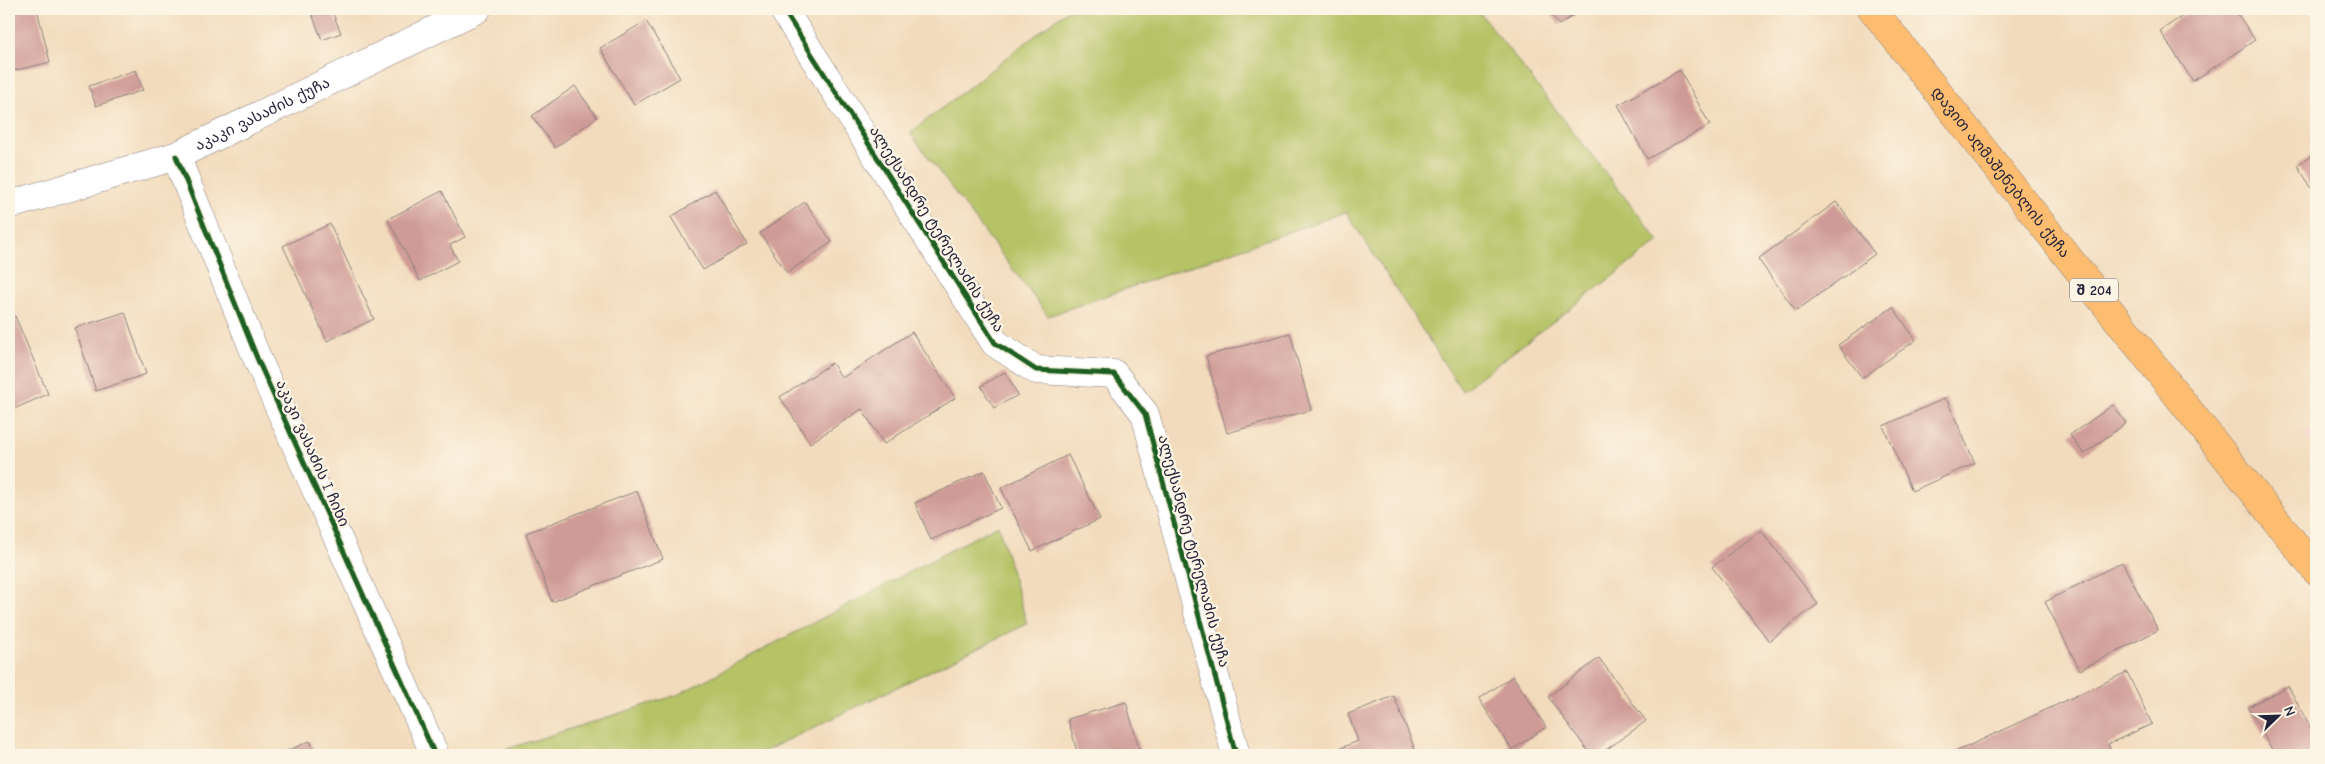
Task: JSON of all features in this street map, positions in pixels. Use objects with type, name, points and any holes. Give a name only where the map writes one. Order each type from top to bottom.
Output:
[{"type":"main road","name":"დავით აღმაშენებლის ქუჩა","points":[[1872,9],[2316,571]]},
{"type":"street","name":"აკაკი ვასაძის ქუჩა","points":[[9,205],[176,156],[477,9]]},
{"type":"street","name":"ალექსანდრე ტერელაძის ქუჩა","points":[[783,9],[995,344],[1036,370],[1114,374],[1145,414],[1236,755]]},
{"type":"street","name":"აკაკი ვასაძის I ჩიხი","points":[[176,156],[257,358],[435,755]]},
{"type":"shaded area","points":[[2316,425],[2316,451],[2303,433]]},
{"type":"green space","points":[[1069,9],[1477,9],[1659,241],[1462,391],[1346,212],[1048,316],[910,133]]},
{"type":"green space","points":[[998,525],[1027,624],[757,755],[488,755],[677,695]]},
{"type":"building","points":[[9,9],[37,9],[50,62],[9,72]]},
{"type":"building","points":[[310,9],[331,9],[341,33],[322,40]]},
{"type":"building","points":[[1547,9],[1583,9],[1559,25]]},
{"type":"building","points":[[2193,9],[2234,9],[2255,40],[2193,81],[2160,31]]},
{"type":"building","points":[[646,21],[680,78],[634,105],[600,48]]},
{"type":"building","points":[[136,70],[143,90],[96,106],[89,86]]},
{"type":"building","points":[[1680,70],[1710,125],[1647,159],[1618,105]]},
{"type":"building","points":[[575,86],[597,117],[555,148],[532,116]]},
{"type":"building","points":[[2316,153],[2316,195],[2297,165]]},
{"type":"building","points":[[715,190],[747,244],[703,270],[671,217]]},
{"type":"building","points":[[442,191],[465,237],[450,245],[458,261],[420,281],[388,219]]},
{"type":"building","points":[[805,202],[832,242],[787,273],[760,233]]},
{"type":"building","points":[[1836,202],[1875,254],[1796,311],[1758,259]]},
{"type":"building","points":[[330,224],[374,319],[327,341],[283,246]]},
{"type":"building","points":[[1893,307],[1916,340],[1862,378],[1838,345]]},
{"type":"building","points":[[125,312],[146,374],[96,391],[75,328]]},
{"type":"building","points":[[15,316],[48,394],[9,411],[9,319]]},
{"type":"building","points":[[912,332],[955,398],[884,444],[862,409],[810,443],[780,397],[832,363],[842,378]]},
{"type":"building","points":[[1290,333],[1311,410],[1227,433],[1206,356]]},
{"type":"building","points":[[1005,372],[1018,395],[994,408],[981,386]]},
{"type":"building","points":[[1946,398],[1975,463],[1912,491],[1883,426]]},
{"type":"building","points":[[2113,405],[2126,423],[2084,454],[2070,435]]},
{"type":"building","points":[[1068,455],[1100,519],[1032,551],[1001,488]]},
{"type":"building","points":[[984,471],[1001,508],[931,540],[915,503]]},
{"type":"building","points":[[637,491],[663,559],[552,602],[526,533]]},
{"type":"building","points":[[1761,530],[1818,604],[1769,641],[1712,567]]},
{"type":"building","points":[[2122,562],[2158,630],[2080,670],[2045,602]]},
{"type":"building","points":[[1599,658],[1646,721],[1599,755],[1591,755],[1548,697]]},
{"type":"building","points":[[2127,672],[2152,724],[2108,744],[2113,755],[1949,755]]},
{"type":"building","points":[[1513,676],[1546,727],[1512,750],[1479,699]]},
{"type":"building","points":[[2288,686],[2316,738],[2316,755],[2275,755],[2248,707]]},
{"type":"building","points":[[1394,696],[1417,755],[1332,755],[1331,752],[1358,741],[1348,714]]},
{"type":"building","points":[[1126,702],[1141,755],[1078,755],[1068,719]]},
{"type":"building","points":[[310,741],[316,755],[278,755]]},
{"type":"cycle path","points":[[783,9],[995,343],[1036,370],[1114,374],[1145,414],[1236,755]]},
{"type":"cycle path","points":[[176,156],[257,358],[435,755]]}]
